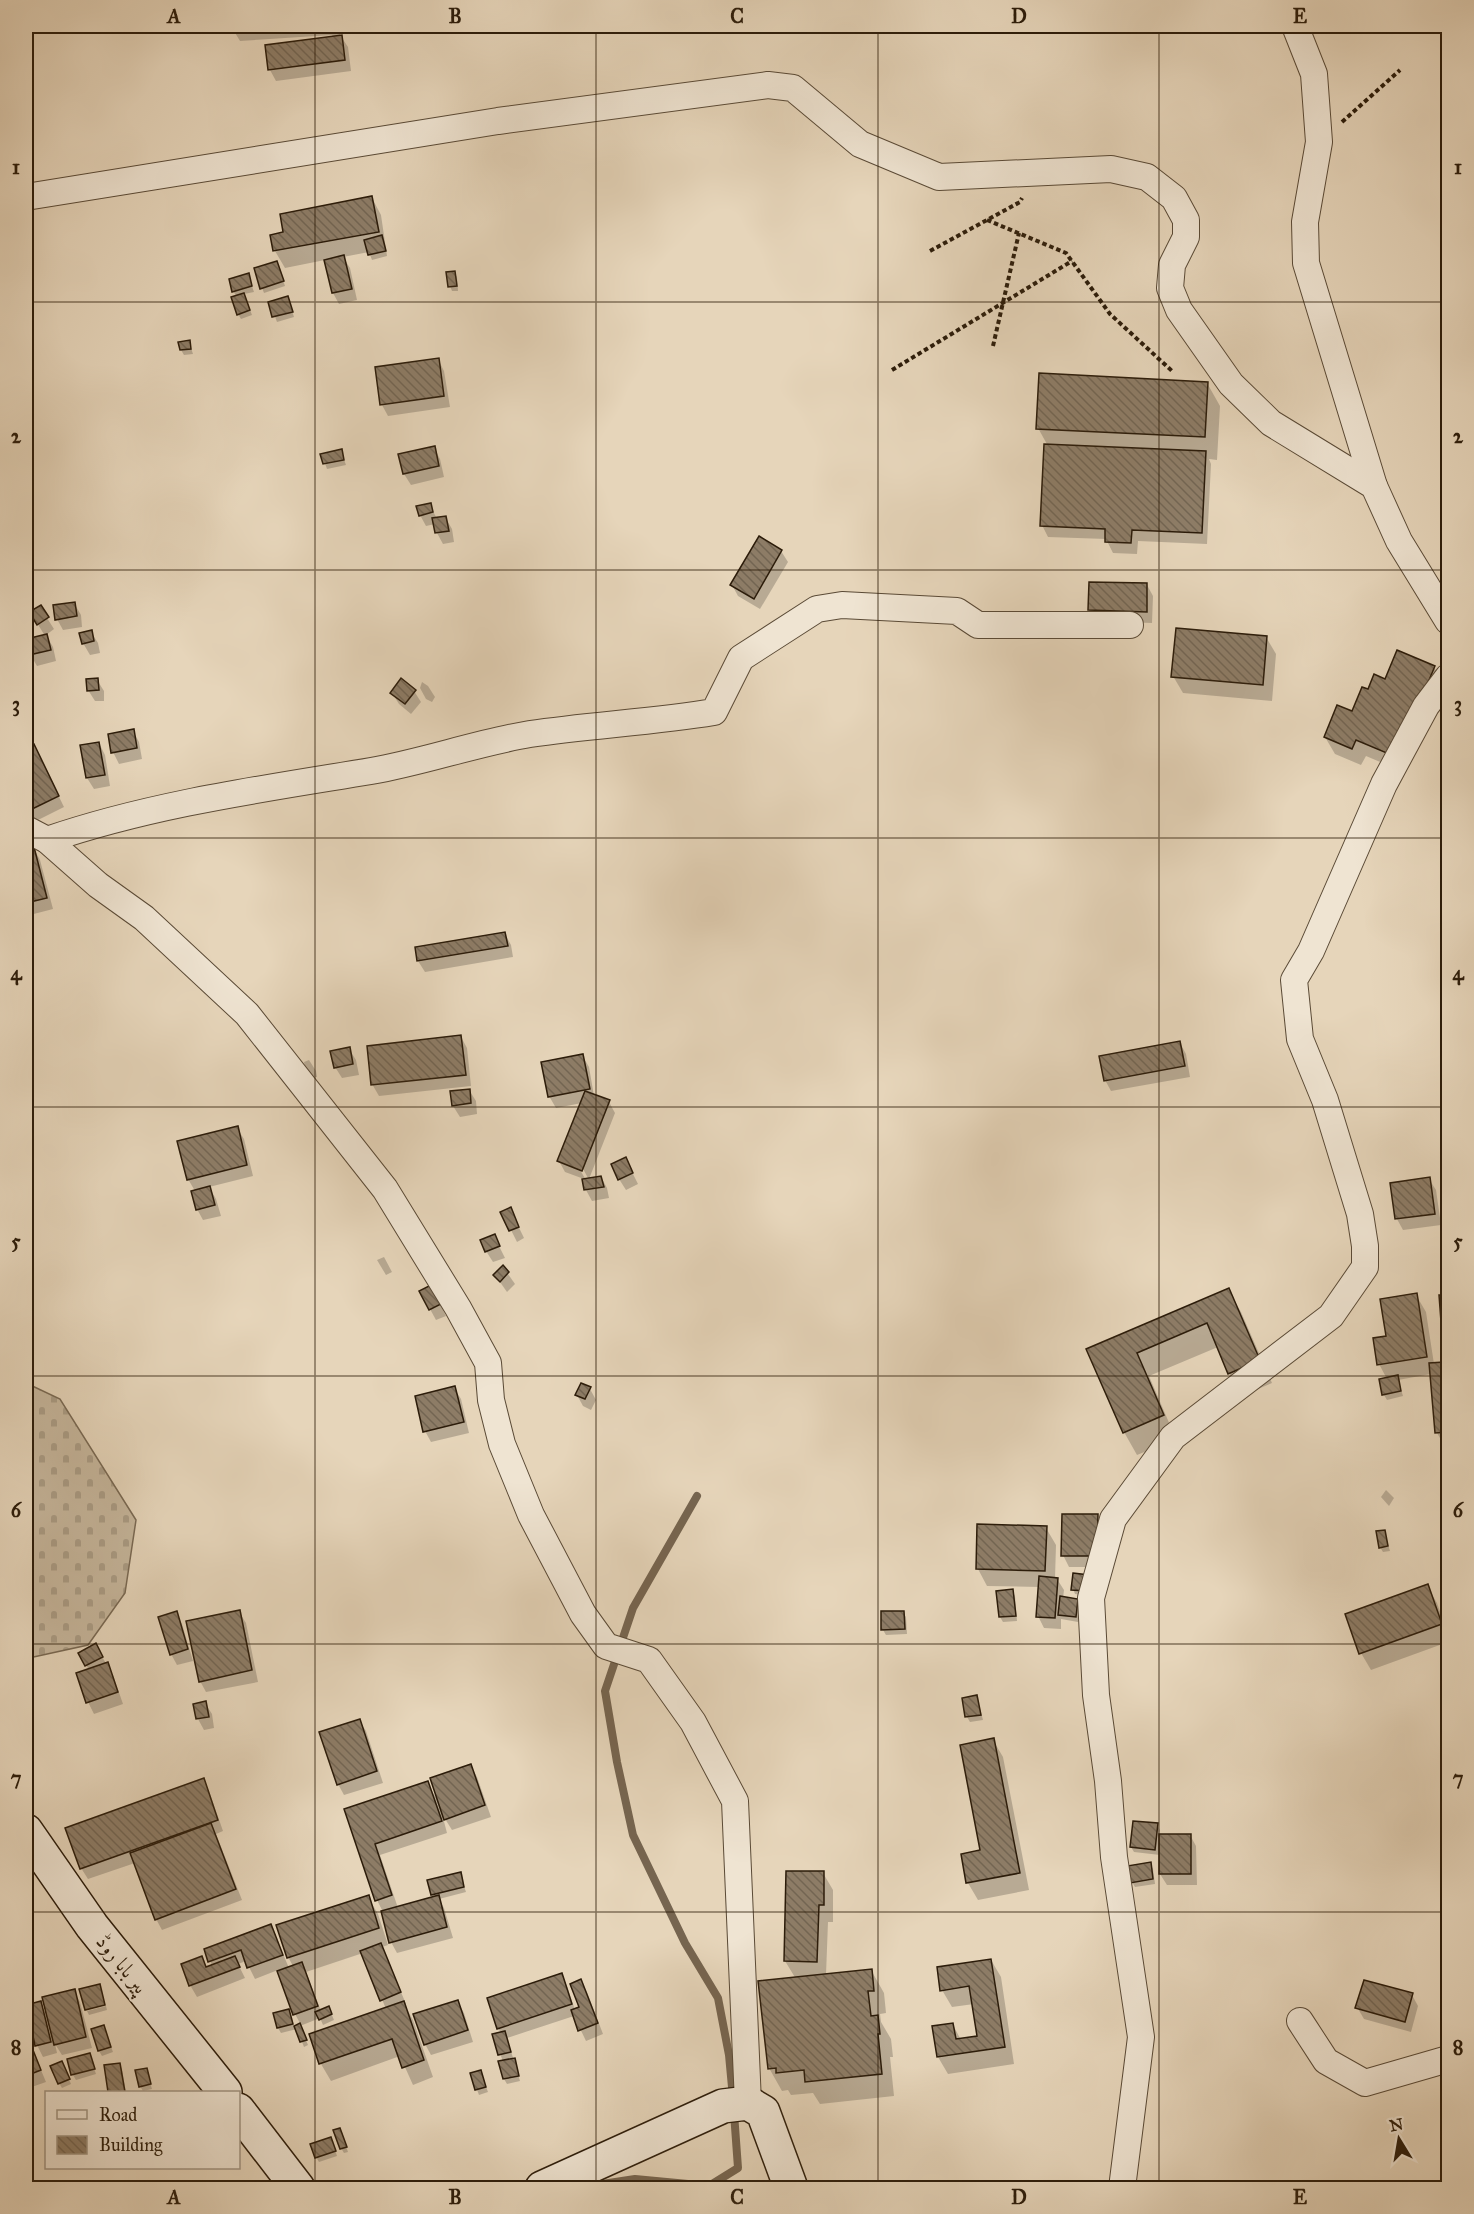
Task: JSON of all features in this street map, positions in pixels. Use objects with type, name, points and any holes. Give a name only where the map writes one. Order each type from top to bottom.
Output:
[{"type":"main road","name":"پیر بابا روڈ","points":[[26,1831],[93,1926],[224,2091]]},
{"type":"main road","points":[[542,2188],[723,2106],[746,2103],[763,2112],[791,2188]]},
{"type":"main road","points":[[240,2113],[298,2188]]},
{"type":"street","points":[[1295,26],[1314,74],[1319,142],[1305,222],[1306,262],[1374,486],[1398,541],[1449,621]]},
{"type":"street","points":[[26,197],[498,121],[768,85],[793,88],[860,144],[939,177],[1111,169],[1147,177],[1174,198],[1186,220],[1186,237],[1172,265],[1170,288],[1179,310],[1230,384],[1271,423],[1374,486]]},
{"type":"street","points":[[36,834],[76,830],[187,802],[374,770],[529,734],[714,712],[741,658],[817,609],[842,605],[957,611],[978,625],[1130,625]]},
{"type":"street","points":[[1122,2188],[1141,2037],[1114,1857],[1108,1781],[1096,1695],[1091,1598],[1113,1519],[1173,1437],[1331,1316],[1365,1267],[1365,1246],[1360,1214],[1325,1100],[1300,1039],[1294,980],[1311,951],[1384,784],[1426,706],[1449,677]]},
{"type":"street","points":[[36,834],[98,885],[144,918],[246,1014],[385,1189],[458,1308],[488,1363],[491,1401],[502,1444],[531,1515],[583,1614],[606,1646],[649,1660],[693,1722],[735,1801],[746,2103]]},
{"type":"street","points":[[1300,2021],[1326,2061],[1365,2083],[1449,2059]]},
{"type":"path","points":[[1319,142],[1400,70]]},
{"type":"path","points":[[930,251],[1020,202],[1035,172]]},
{"type":"path","points":[[987,220],[1066,253],[1110,314],[1172,371]]},
{"type":"path","points":[[993,346],[1018,233]]},
{"type":"path","points":[[892,370],[1072,261]]},
{"type":"green space","points":[[26,1383],[60,1399],[136,1520],[125,1593],[88,1645],[29,1658],[26,1658]]},
{"type":"building","points":[[342,35],[345,60],[268,70],[265,45]]},
{"type":"building","points":[[372,196],[379,232],[273,251],[270,235],[283,232],[280,214]]},
{"type":"building","points":[[382,235],[386,251],[368,255],[364,240]]},
{"type":"building","points":[[344,255],[352,289],[332,293],[324,260]]},
{"type":"building","points":[[277,261],[284,281],[260,289],[254,268]]},
{"type":"building","points":[[455,271],[457,286],[448,287],[446,272]]},
{"type":"building","points":[[249,273],[252,286],[232,292],[229,279]]},
{"type":"building","points":[[244,293],[250,310],[237,315],[231,297]]},
{"type":"building","points":[[288,296],[293,312],[272,317],[268,302]]},
{"type":"building","points":[[190,340],[191,349],[180,350],[178,342]]},
{"type":"building","points":[[439,358],[444,396],[380,405],[375,367]]},
{"type":"building","points":[[1039,373],[1208,382],[1205,437],[1036,429]]},
{"type":"building","points":[[1044,444],[1206,451],[1202,533],[1132,530],[1131,543],[1105,542],[1105,529],[1040,526]]},
{"type":"building","points":[[435,446],[439,466],[403,474],[398,454]]},
{"type":"building","points":[[342,449],[344,460],[323,464],[320,454]]},
{"type":"building","points":[[431,503],[433,512],[419,516],[416,506]]},
{"type":"building","points":[[446,516],[449,531],[435,533],[432,518]]},
{"type":"building","points":[[759,536],[782,550],[754,599],[730,585]]},
{"type":"building","points":[[1089,582],[1147,583],[1147,612],[1088,610]]},
{"type":"building","points":[[75,602],[77,616],[55,620],[53,605]]},
{"type":"building","points":[[41,605],[49,617],[37,625],[29,612]]},
{"type":"building","points":[[1176,628],[1267,636],[1263,685],[1171,677]]},
{"type":"building","points":[[92,630],[94,641],[82,644],[79,633]]},
{"type":"building","points":[[47,634],[51,650],[29,655],[26,639]]},
{"type":"building","points":[[1397,650],[1435,666],[1402,744],[1389,754],[1356,740],[1352,749],[1324,737],[1337,705],[1352,711],[1362,687],[1368,689],[1374,674],[1385,679]]},
{"type":"building","points":[[98,678],[99,690],[87,691],[86,679]]},
{"type":"building","points":[[401,678],[416,690],[405,704],[390,693]]},
{"type":"building","points":[[134,729],[137,748],[111,753],[108,734]]},
{"type":"building","points":[[99,742],[105,775],[86,778],[80,745]]},
{"type":"building","points":[[34,744],[59,796],[26,812],[26,748]]},
{"type":"building","points":[[34,847],[47,898],[26,903],[26,850]]},
{"type":"building","points":[[505,932],[508,946],[417,961],[415,947]]},
{"type":"building","points":[[461,1035],[466,1075],[371,1085],[367,1046]]},
{"type":"building","points":[[1180,1041],[1185,1066],[1104,1081],[1099,1056]]},
{"type":"building","points":[[350,1047],[353,1064],[334,1068],[330,1051]]},
{"type":"building","points":[[583,1054],[590,1089],[548,1097],[541,1062]]},
{"type":"building","points":[[470,1089],[471,1103],[452,1106],[450,1091]]},
{"type":"building","points":[[585,1091],[610,1100],[582,1171],[557,1161]]},
{"type":"building","points":[[238,1126],[247,1165],[187,1180],[177,1141]]},
{"type":"building","points":[[626,1157],[633,1173],[618,1180],[611,1164]]},
{"type":"building","points":[[601,1176],[604,1187],[584,1190],[582,1179]]},
{"type":"building","points":[[1430,1177],[1435,1214],[1395,1219],[1390,1183]]},
{"type":"building","points":[[210,1186],[215,1205],[196,1210],[191,1191]]},
{"type":"building","points":[[511,1207],[519,1227],[509,1231],[500,1212]]},
{"type":"building","points":[[495,1234],[500,1246],[485,1252],[480,1240]]},
{"type":"building","points":[[503,1265],[509,1272],[500,1282],[493,1275]]},
{"type":"building","points":[[431,1285],[441,1304],[429,1310],[419,1291]]},
{"type":"building","points":[[1229,1288],[1260,1360],[1228,1374],[1207,1323],[1137,1353],[1164,1415],[1123,1433],[1086,1349]]},
{"type":"building","points":[[1417,1293],[1427,1357],[1377,1365],[1373,1338],[1386,1336],[1380,1299]]},
{"type":"building","points":[[1439,1295],[1448,1295],[1448,1432],[1435,1433],[1429,1363],[1444,1362]]},
{"type":"building","points":[[1398,1375],[1401,1391],[1382,1395],[1379,1379]]},
{"type":"building","points":[[581,1383],[591,1387],[585,1399],[575,1395]]},
{"type":"building","points":[[455,1386],[464,1422],[423,1432],[415,1396]]},
{"type":"building","points":[[1062,1514],[1098,1514],[1097,1556],[1061,1556]]},
{"type":"building","points":[[977,1524],[1047,1526],[1045,1571],[976,1569]]},
{"type":"building","points":[[1385,1530],[1388,1546],[1379,1548],[1376,1531]]},
{"type":"building","points":[[1073,1573],[1089,1575],[1087,1591],[1071,1590]]},
{"type":"building","points":[[1039,1576],[1058,1578],[1055,1618],[1036,1617]]},
{"type":"building","points":[[1428,1584],[1442,1624],[1359,1654],[1345,1614]]},
{"type":"building","points":[[1013,1589],[1016,1616],[999,1617],[996,1591]]},
{"type":"building","points":[[1060,1596],[1078,1599],[1076,1617],[1058,1615]]},
{"type":"building","points":[[240,1610],[252,1670],[199,1682],[186,1621]]},
{"type":"building","points":[[177,1611],[188,1649],[170,1655],[158,1617]]},
{"type":"building","points":[[881,1611],[904,1611],[905,1629],[881,1630]]},
{"type":"building","points":[[96,1643],[103,1657],[85,1666],[78,1653]]},
{"type":"building","points":[[108,1662],[118,1692],[86,1703],[76,1673]]},
{"type":"building","points":[[977,1695],[981,1715],[965,1717],[962,1698]]},
{"type":"building","points":[[206,1701],[209,1717],[196,1719],[193,1704]]},
{"type":"building","points":[[360,1719],[377,1771],[337,1785],[319,1732]]},
{"type":"building","points":[[994,1738],[1020,1873],[966,1883],[961,1854],[980,1850],[960,1745]]},
{"type":"building","points":[[471,1764],[485,1805],[444,1820],[430,1778]]},
{"type":"building","points":[[204,1778],[218,1820],[80,1869],[65,1828]]},
{"type":"building","points":[[428,1781],[442,1821],[375,1844],[392,1895],[375,1901],[344,1809]]},
{"type":"building","points":[[1133,1821],[1158,1823],[1155,1850],[1130,1847]]},
{"type":"building","points":[[211,1823],[236,1889],[155,1920],[130,1853]]},
{"type":"building","points":[[1159,1834],[1191,1834],[1191,1874],[1159,1874]]},
{"type":"building","points":[[1151,1862],[1153,1879],[1130,1883],[1127,1866]]},
{"type":"building","points":[[786,1871],[824,1871],[824,1905],[819,1905],[817,1962],[784,1961]]},
{"type":"building","points":[[461,1872],[464,1887],[431,1895],[427,1880]]},
{"type":"building","points":[[369,1895],[379,1928],[287,1958],[276,1925]]},
{"type":"building","points":[[439,1895],[447,1927],[389,1943],[381,1911]]},
{"type":"building","points":[[271,1924],[283,1955],[247,1968],[241,1950],[208,1962],[204,1949]]},
{"type":"building","points":[[381,1943],[401,1992],[380,2001],[360,1951]]},
{"type":"building","points":[[202,1956],[206,1967],[235,1956],[240,1967],[189,1986],[181,1964]]},
{"type":"building","points":[[991,1959],[1005,2047],[937,2057],[932,2026],[953,2023],[956,2039],[977,2036],[969,1986],[940,1991],[937,1967]]},
{"type":"building","points":[[302,1962],[318,2006],[293,2015],[277,1971]]},
{"type":"building","points":[[872,1969],[874,1991],[868,1991],[871,2016],[878,2015],[882,2074],[805,2082],[804,2070],[776,2073],[776,2068],[768,2069],[758,1981]]},
{"type":"building","points":[[562,1973],[572,2004],[497,2029],[487,1998]]},
{"type":"building","points":[[581,1979],[598,2023],[578,2031],[571,2010],[579,2007],[570,1984]]},
{"type":"building","points":[[1364,1980],[1413,1993],[1405,2022],[1355,2008]]},
{"type":"building","points":[[100,1984],[105,2005],[85,2010],[79,1989]]},
{"type":"building","points":[[75,1989],[86,2037],[54,2045],[42,1997]]},
{"type":"building","points":[[458,2000],[468,2030],[424,2045],[413,2014]]},
{"type":"building","points":[[41,2001],[51,2042],[35,2046],[32,2031],[26,2033],[26,2005]]},
{"type":"building","points":[[404,2001],[424,2060],[402,2068],[392,2039],[319,2064],[309,2034]]},
{"type":"building","points":[[329,2006],[332,2014],[319,2020],[315,2012]]},
{"type":"building","points":[[289,2009],[293,2024],[277,2028],[273,2013]]},
{"type":"building","points":[[300,2023],[307,2040],[300,2042],[294,2026]]},
{"type":"building","points":[[104,2025],[111,2047],[98,2051],[91,2029]]},
{"type":"building","points":[[505,2031],[511,2052],[498,2055],[492,2034]]},
{"type":"building","points":[[29,2040],[41,2070],[26,2076],[26,2041]]},
{"type":"building","points":[[90,2053],[95,2069],[71,2075],[67,2059]]},
{"type":"building","points":[[515,2058],[519,2076],[503,2079],[498,2061]]},
{"type":"building","points":[[62,2061],[70,2079],[58,2084],[50,2066]]},
{"type":"building","points":[[120,2063],[125,2091],[108,2091],[104,2065]]},
{"type":"building","points":[[147,2068],[151,2084],[139,2087],[135,2070]]},
{"type":"building","points":[[481,2070],[486,2087],[475,2090],[470,2073]]},
{"type":"building","points":[[340,2128],[347,2147],[340,2149],[333,2130]]},
{"type":"building","points":[[331,2137],[336,2151],[315,2158],[310,2144]]},
{"type":"waterway","points":[[697,1496],[633,1608],[605,1691],[633,1835],[685,1943],[718,1998],[729,2055],[733,2098]]},
{"type":"waterway","points":[[576,2188],[635,2179],[709,2186],[738,2168],[734,2113]]}]
